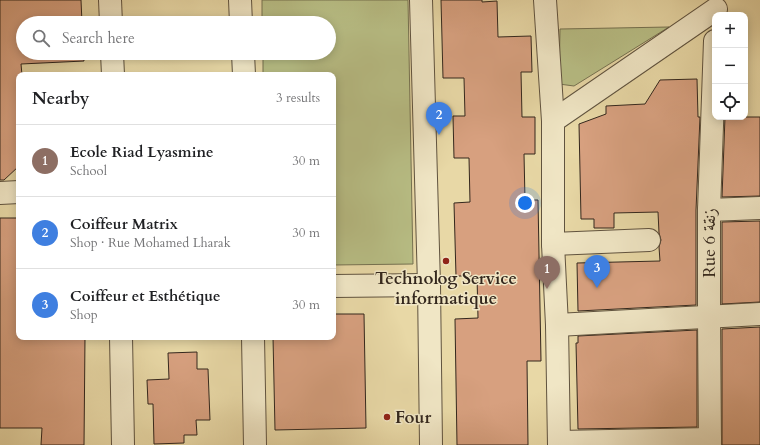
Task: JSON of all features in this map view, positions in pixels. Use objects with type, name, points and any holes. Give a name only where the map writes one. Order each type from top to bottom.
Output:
[{"type":"street","points":[[110,0],[111,16]]},
{"type":"street","points":[[240,0],[241,16]]},
{"type":"street","points":[[420,0],[429,285],[431,445]]},
{"type":"street","points":[[545,0],[553,121],[553,244],[557,325],[559,444],[710,442]]},
{"type":"street","points":[[553,121],[716,8]]},
{"type":"street","name":"Rue 6 زنقة","points":[[710,442],[709,210],[715,48]]},
{"type":"street","points":[[112,60],[113,72]]},
{"type":"street","points":[[243,60],[244,72]]},
{"type":"street","points":[[0,193],[16,192]]},
{"type":"street","points":[[709,210],[760,208]]},
{"type":"street","points":[[553,244],[649,240]]},
{"type":"street","points":[[336,286],[429,285]]},
{"type":"street","points":[[557,325],[760,314]]},
{"type":"street","points":[[121,340],[123,445]]},
{"type":"street","points":[[253,340],[255,445]]},
{"type":"green space","points":[[262,0],[408,0],[413,264],[336,265],[336,72],[263,72],[263,60],[336,60],[336,16],[262,16]]},
{"type":"green space","points":[[669,27],[574,86],[559,84],[560,29]]},
{"type":"building","points":[[0,0],[81,0],[82,16],[16,16],[16,60],[84,61],[21,64],[22,72],[16,72],[16,169],[4,180],[0,180]]},
{"type":"building","points":[[441,0],[482,0],[482,2],[497,1],[498,37],[531,36],[532,72],[521,72],[522,117],[535,117],[535,154],[524,154],[525,200],[538,200],[541,361],[527,361],[528,445],[457,445],[455,319],[478,318],[477,276],[456,276],[454,203],[470,202],[469,158],[454,158],[453,116],[465,116],[464,78],[443,78]]},
{"type":"building","points":[[697,79],[698,117],[700,117],[696,210],[696,305],[578,311],[577,263],[660,261],[659,247],[661,240],[659,233],[658,212],[614,213],[614,228],[594,228],[594,219],[581,219],[579,124],[606,114],[606,106],[645,104],[660,80]]},
{"type":"building","points":[[748,117],[760,117],[760,196],[722,197],[725,120],[748,120]]},
{"type":"building","points":[[0,218],[16,218],[16,340],[85,340],[84,445],[41,445],[42,428],[0,428]]},
{"type":"building","points":[[760,221],[760,302],[722,304],[722,222]]},
{"type":"building","points":[[336,314],[364,314],[366,428],[275,430],[273,340],[336,340]]},
{"type":"building","points":[[760,327],[760,445],[722,445],[722,329]]},
{"type":"building","points":[[697,330],[697,427],[578,429],[576,343],[578,343],[578,336]]},
{"type":"building","points":[[197,352],[197,369],[208,369],[210,420],[196,420],[197,435],[184,435],[184,443],[154,444],[153,404],[148,404],[147,380],[169,379],[168,353]]},
{"type":"place","name":"Coiffeur Matrix","points":[[439,135]]},
{"type":"place","name":"Technolog Service informatique","points":[[446,261]]},
{"type":"place","name":"Coiffeur et Esthétique","points":[[597,288]]},
{"type":"place","name":"Ecole Riad Lyasmine","points":[[547,289]]},
{"type":"place","name":"Four","points":[[387,417]]}]
